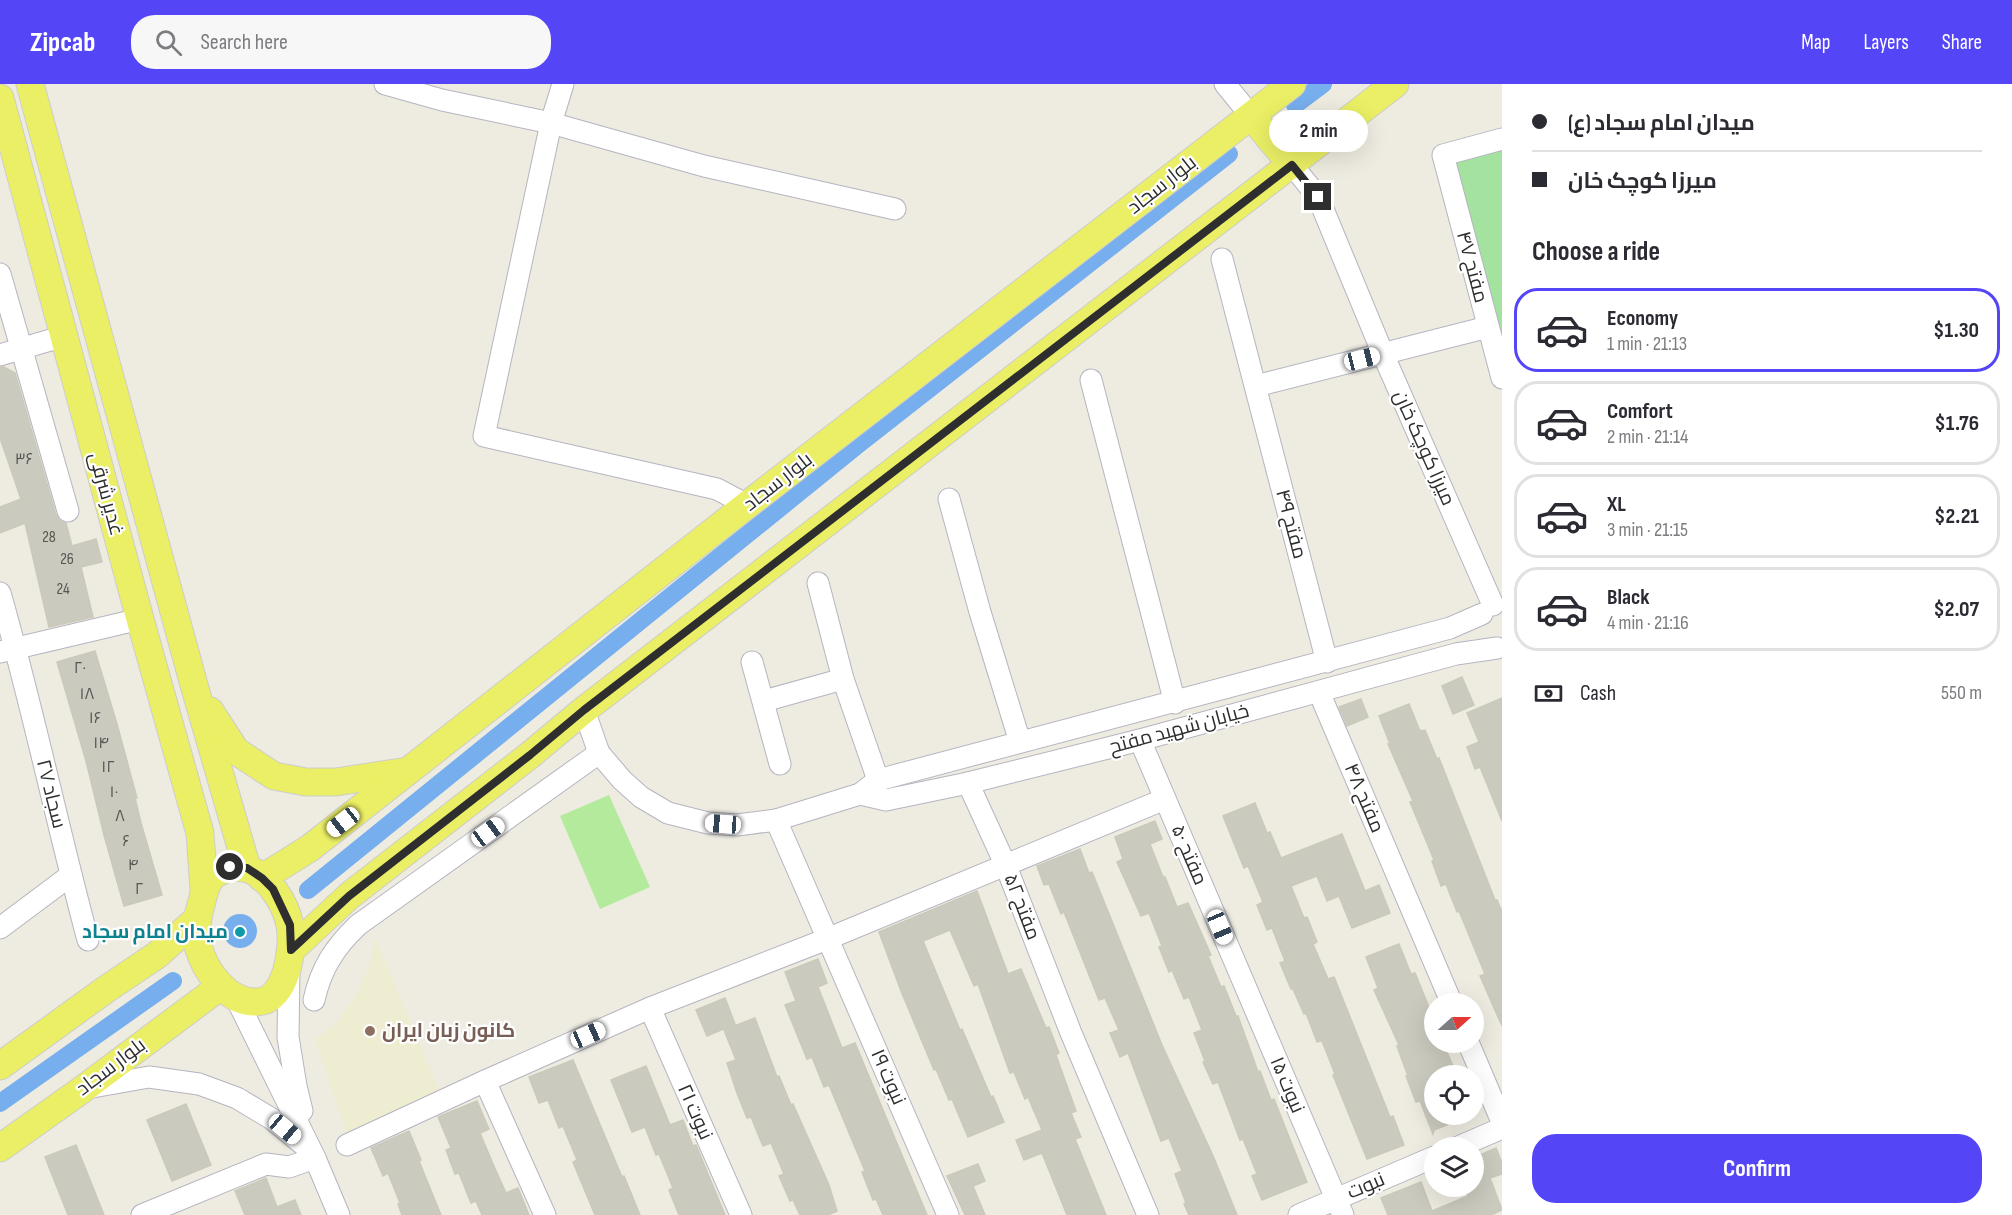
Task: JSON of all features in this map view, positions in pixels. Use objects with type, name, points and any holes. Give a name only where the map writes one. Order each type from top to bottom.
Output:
[{"type":"main road","name":"غدیر شرقی","points":[[30,84],[194,685],[255,873]]},
{"type":"main road","name":"بلوار سجاد","points":[[255,873],[310,848],[747,505],[1292,84]]},
{"type":"main road","points":[[290,957],[349,896],[584,710],[1395,84]]},
{"type":"main road","name":"غدیر شرقی","points":[[0,98],[200,833],[204,890]]},
{"type":"main road","points":[[1251,116],[1292,165]]},
{"type":"main road","points":[[194,685],[236,751],[274,776],[306,782],[336,782],[409,771]]},
{"type":"main road","points":[[230,867],[255,873],[273,889],[290,925],[290,957],[284,979],[274,993],[258,1002],[229,992],[207,968],[198,944],[197,919],[204,890],[214,876],[230,867]]},
{"type":"main road","points":[[0,1066],[157,955],[197,919]]},
{"type":"main road","name":"بلوار سجاد","points":[[0,1148],[83,1089],[229,992]]},
{"type":"street","points":[[385,84],[442,100],[551,123],[704,166],[895,210]]},
{"type":"street","points":[[563,84],[551,123],[484,436],[717,489],[747,505]]},
{"type":"street","points":[[1225,84],[1251,116]]},
{"type":"street","name":"مفتح ۴۷","points":[[1502,139],[1443,155],[1502,378]]},
{"type":"street","name":"میرزا کوچک خان","points":[[1292,165],[1318,197],[1492,607],[1479,628],[1481,635],[1491,646],[1500,648]]},
{"type":"street","name":"مفتح ۴۹","points":[[1222,259],[1327,662]]},
{"type":"street","points":[[0,274],[68,511]]},
{"type":"street","points":[[1256,386],[1488,327]]},
{"type":"street","points":[[0,355],[64,336]]},
{"type":"street","points":[[1091,380],[1175,703]]},
{"type":"street","points":[[949,499],[980,612],[1020,742]]},
{"type":"street","points":[[818,583],[843,680],[878,780]]},
{"type":"street","name":"سجاد ۲۷","points":[[0,593],[8,650],[88,940]]},
{"type":"street","name":"خیابان شهید مفتح","points":[[584,710],[599,753],[622,780],[641,797],[668,813],[708,823],[737,825],[776,820],[860,794],[878,780],[1175,703],[1450,628],[1492,607]]},
{"type":"street","points":[[8,650],[140,619]]},
{"type":"street","name":"خیابان شهید مفتح","points":[[860,794],[886,800],[968,783],[1140,740],[1456,654],[1500,648]]},
{"type":"street","points":[[752,662],[780,764]]},
{"type":"street","points":[[764,701],[843,680]]},
{"type":"street","name":"مفتح ۴۸","points":[[1319,692],[1447,993]]},
{"type":"street","name":"مفتح ۵۰","points":[[1140,740],[1238,970]]},
{"type":"street","points":[[314,1000],[319,977],[330,958],[342,940],[358,925],[599,753]]},
{"type":"street","name":"مفتح ۵۲","points":[[968,783],[1006,866],[1071,1033],[1148,1215]]},
{"type":"street","points":[[347,1145],[650,1008],[827,939],[1165,799]]},
{"type":"street","name":"نبوت ۱۹","points":[[776,820],[948,1215]]},
{"type":"street","points":[[0,928],[71,875]]},
{"type":"street","points":[[290,957],[288,1037],[296,1086],[313,1154]]},
{"type":"street","name":"نبوت ۱۵","points":[[1238,970],[1340,1207]]},
{"type":"street","points":[[229,992],[313,1154],[339,1215]]},
{"type":"street","name":"نبوت ۲۱","points":[[650,1008],[741,1215]]},
{"type":"street","points":[[1473,1053],[1502,1122]]},
{"type":"street","points":[[83,1089],[149,1077],[199,1084],[246,1103],[272,1119],[313,1154]]},
{"type":"street","points":[[485,1081],[545,1215]]},
{"type":"street","points":[[1481,1137],[1502,1128]]},
{"type":"street","points":[[142,1215],[266,1164],[289,1167],[313,1154]]},
{"type":"street","name":"نبوت","points":[[1299,1215],[1340,1207],[1424,1162]]},
{"type":"shaded area","name":"کانون زبان ایران","points":[[375,937],[443,1099],[356,1136],[346,1133],[315,1039],[336,1023],[355,997],[370,964]]},
{"type":"green space","points":[[1502,148],[1502,347],[1452,161]]},
{"type":"green space","points":[[609,795],[650,887],[600,909],[560,816]]},
{"type":"water","points":[[240,914],[252,919],[257,931],[252,943],[240,948],[228,943],[223,931],[228,919]]},
{"type":"building","points":[[0,367],[15,373],[56,515],[60,521],[66,523],[72,546],[96,539],[102,562],[81,567],[93,617],[49,627],[25,523],[0,533],[0,507],[21,499],[0,438]]},
{"type":"building","points":[[95,651],[117,724],[137,798],[135,798],[141,823],[162,895],[124,906],[57,662]]},
{"type":"building","points":[[1462,677],[1474,705],[1453,714],[1442,686]]},
{"type":"building","points":[[1502,698],[1502,821],[1480,767],[1475,769],[1467,747],[1479,742],[1467,713]]},
{"type":"building","points":[[1361,699],[1368,717],[1347,726],[1339,707]]},
{"type":"building","points":[[1409,704],[1420,731],[1425,730],[1437,759],[1439,758],[1495,900],[1502,912],[1502,1026],[1480,976],[1485,974],[1459,911],[1457,912],[1446,884],[1441,886],[1432,861],[1434,860],[1410,802],[1413,801],[1388,744],[1390,744],[1379,716]]},
{"type":"building","points":[[1255,803],[1267,833],[1270,832],[1281,858],[1342,834],[1365,891],[1379,885],[1390,913],[1352,928],[1339,896],[1327,901],[1317,876],[1291,886],[1317,942],[1313,944],[1328,979],[1334,977],[1390,1117],[1393,1116],[1404,1145],[1367,1159],[1333,1075],[1335,1074],[1322,1041],[1317,1042],[1306,1013],[1304,1014],[1291,989],[1280,963],[1285,961],[1272,928],[1267,930],[1257,905],[1263,902],[1248,866],[1244,868],[1223,816]]},
{"type":"building","points":[[1155,821],[1162,839],[1150,844],[1163,877],[1165,877],[1177,907],[1188,903],[1211,955],[1208,956],[1221,987],[1224,986],[1236,1016],[1238,1016],[1258,1072],[1260,1071],[1271,1100],[1274,1099],[1307,1182],[1262,1200],[1252,1176],[1257,1174],[1243,1139],[1240,1140],[1218,1082],[1213,1084],[1203,1062],[1205,1061],[1194,1033],[1202,1030],[1189,997],[1184,999],[1172,970],[1169,972],[1149,913],[1141,916],[1117,862],[1123,859],[1115,837]]},
{"type":"building","points":[[1080,849],[1089,873],[1092,872],[1162,1045],[1214,1158],[1237,1215],[1189,1215],[1175,1174],[1182,1171],[1169,1138],[1161,1141],[1128,1053],[1120,1057],[1110,1033],[1119,1030],[1105,998],[1099,1000],[1064,912],[1061,914],[1049,884],[1044,885],[1037,866]]},
{"type":"building","points":[[977,891],[1008,974],[1021,969],[1046,1028],[1049,1027],[1059,1053],[1056,1055],[1076,1111],[1071,1113],[1081,1137],[1075,1139],[1106,1215],[1067,1215],[1042,1153],[1024,1160],[1016,1140],[1042,1130],[1028,1097],[1025,1099],[1014,1072],[1010,1073],[978,984],[974,986],[950,930],[923,941],[960,1030],[962,1029],[1004,1122],[968,1137],[952,1099],[949,1100],[936,1069],[934,1070],[901,991],[879,932]]},
{"type":"building","points":[[1399,944],[1411,974],[1415,973],[1424,995],[1424,1053],[1448,1053],[1452,1065],[1424,1065],[1424,1111],[1420,1101],[1416,1102],[1406,1076],[1408,1076],[1397,1046],[1399,1045],[1374,990],[1378,988],[1366,957]]},
{"type":"building","points":[[818,959],[827,983],[818,987],[842,1048],[855,1043],[927,1215],[883,1215],[876,1199],[873,1200],[862,1172],[865,1171],[829,1085],[824,1087],[812,1057],[807,1059],[785,1005],[796,1001],[785,972]]},
{"type":"building","points":[[725,998],[735,1024],[707,1036],[696,1010]]},
{"type":"building","points":[[755,1018],[777,1077],[779,1076],[791,1105],[793,1104],[829,1185],[837,1211],[828,1215],[800,1215],[793,1200],[790,1201],[779,1176],[784,1174],[771,1143],[763,1146],[751,1117],[747,1118],[737,1093],[727,1063],[736,1060],[724,1030]]},
{"type":"building","points":[[573,1060],[640,1215],[595,1215],[573,1162],[577,1160],[563,1126],[559,1128],[548,1100],[539,1103],[529,1077]]},
{"type":"building","points":[[646,1066],[670,1125],[683,1120],[725,1215],[679,1215],[669,1190],[673,1188],[645,1127],[632,1132],[611,1080]]},
{"type":"building","points":[[477,1101],[489,1129],[480,1133],[506,1193],[518,1188],[529,1215],[482,1215],[476,1201],[471,1203],[459,1173],[455,1174],[446,1150],[451,1148],[438,1117]]},
{"type":"building","points":[[186,1104],[211,1165],[172,1181],[147,1120]]},
{"type":"building","points":[[1429,1125],[1446,1125],[1434,1130],[1433,1134]]},
{"type":"building","points":[[409,1131],[441,1215],[402,1215],[398,1204],[400,1203],[388,1173],[383,1176],[371,1148]]},
{"type":"building","points":[[76,1145],[104,1215],[68,1215],[45,1157]]},
{"type":"building","points":[[1496,1148],[1502,1163],[1502,1174],[1490,1178],[1502,1210],[1491,1215],[1388,1215],[1381,1198],[1421,1182],[1424,1197],[1427,1197],[1432,1211],[1466,1197],[1484,1197],[1484,1153]]},
{"type":"building","points":[[978,1164],[985,1181],[973,1186],[985,1215],[965,1215],[947,1176]]},
{"type":"building","points":[[266,1178],[277,1207],[295,1200],[301,1215],[245,1215],[235,1191]]},
{"type":"waterway","points":[[1295,105],[1323,84]]},
{"type":"waterway","points":[[308,890],[860,443],[1229,154]]},
{"type":"waterway","points":[[0,1103],[173,981]]},
{"type":"place","name":"میدان امام سجاد","points":[[240,932]]},
{"type":"place","name":"کانون زبان ایران","points":[[370,1031]]},
{"type":"route","points":[[230,867],[247,868],[273,889],[290,925],[291,950],[349,896],[584,710],[1292,165],[1318,197]]}]
